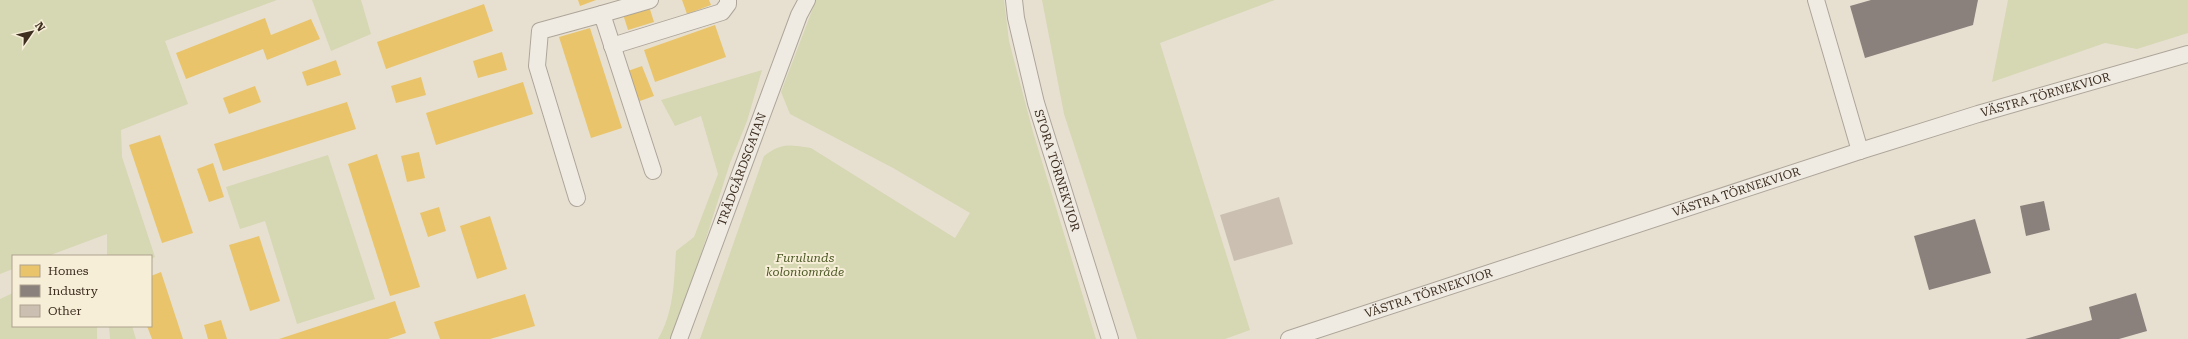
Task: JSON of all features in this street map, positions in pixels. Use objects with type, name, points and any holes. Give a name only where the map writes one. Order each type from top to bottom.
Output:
[{"type":"street","points":[[577,198],[537,66],[540,31],[650,0]]},
{"type":"street","points":[[612,46],[722,12],[728,4],[728,0]]},
{"type":"street","name":"TRÄDGÅRDSGATAN","points":[[679,339],[798,15],[807,0]]},
{"type":"street","name":"STORA TÖRNEKVIOR","points":[[1014,0],[1016,18],[1036,103],[1110,339]]},
{"type":"street","points":[[1816,0],[1860,151]]},
{"type":"street","points":[[602,14],[653,171]]},
{"type":"street","name":"VÄSTRA TÖRNEKVIOR","points":[[1289,339],[1860,151],[1978,114],[2188,54]]},
{"type":"green space","points":[[0,0],[277,0],[165,41],[188,104],[121,130],[122,157],[155,257],[152,258],[152,255],[107,255],[107,234],[51,255],[12,255],[12,269],[0,274]]},
{"type":"green space","points":[[312,0],[361,0],[371,34],[331,51]]},
{"type":"green space","name":"Furulunds koloniområde","points":[[816,0],[1004,0],[1009,41],[1033,132],[1096,339],[700,339],[764,156],[776,148],[792,146],[811,148],[955,238],[970,213],[893,168],[790,114],[781,92]]},
{"type":"green space","points":[[1042,0],[1275,0],[1160,43],[1250,330],[1225,339],[1137,339],[1064,114]]},
{"type":"green space","points":[[2008,0],[2188,0],[2188,33],[2137,49],[2105,43],[1992,82]]},
{"type":"green space","points":[[762,70],[747,121],[730,163],[674,339],[658,339],[670,307],[674,285],[676,251],[694,237],[718,174],[701,116],[675,126],[661,100]]},
{"type":"green space","points":[[328,155],[375,299],[297,324],[265,221],[240,229],[226,187]]},
{"type":"green space","points":[[12,293],[12,327],[97,327],[97,339],[0,339],[0,299]]},
{"type":"green space","points":[[109,327],[132,327],[136,339],[110,339]]},
{"type":"building: Homes","points":[[578,0],[596,0],[580,6]]},
{"type":"building: Homes","points":[[682,0],[709,0],[711,5],[687,14]]},
{"type":"building: Homes","points":[[648,3],[654,22],[628,30],[622,11]]},
{"type":"building: Homes","points":[[484,4],[493,31],[386,69],[377,42]]},
{"type":"building: Homes","points":[[265,18],[271,35],[311,19],[320,39],[267,60],[263,49],[186,79],[176,53]]},
{"type":"building: Homes","points":[[715,25],[726,57],[655,82],[644,50]]},
{"type":"building: Homes","points":[[590,28],[622,128],[591,138],[559,37]]},
{"type":"building: Homes","points":[[502,52],[507,70],[478,78],[473,61]]},
{"type":"building: Homes","points":[[336,60],[341,75],[307,86],[302,72]]},
{"type":"building: Homes","points":[[642,66],[654,96],[637,102],[625,72]]},
{"type":"building: Homes","points":[[421,77],[426,95],[396,103],[391,86]]},
{"type":"building: Homes","points":[[523,82],[533,114],[436,145],[426,113]]},
{"type":"building: Homes","points":[[255,86],[261,102],[229,114],[223,98]]},
{"type":"building: Homes","points":[[347,102],[356,129],[223,171],[214,144]]},
{"type":"building: Homes","points":[[160,135],[193,233],[162,243],[129,145]]},
{"type":"building: Homes","points":[[419,152],[425,178],[407,182],[401,156]]},
{"type":"building: Homes","points":[[377,154],[420,287],[390,296],[348,164]]},
{"type":"building: Homes","points":[[213,163],[224,197],[209,202],[197,169]]},
{"type":"building: Homes","points":[[439,207],[446,231],[428,237],[420,213]]},
{"type":"building: Homes","points":[[490,216],[507,269],[477,279],[460,226]]},
{"type":"building: Homes","points":[[259,236],[280,301],[250,311],[229,245]]},
{"type":"building: Homes","points":[[161,272],[183,339],[152,339],[147,327],[152,327],[152,276]]},
{"type":"building: Homes","points":[[525,294],[535,326],[490,339],[440,339],[434,322]]},
{"type":"building: Homes","points":[[395,301],[406,333],[388,339],[279,339]]},
{"type":"building: Homes","points":[[221,320],[227,339],[208,339],[204,325]]},
{"type":"building: Industry","points":[[1871,0],[1978,0],[1973,25],[1865,58],[1850,6]]},
{"type":"building: Industry","points":[[2044,201],[2050,230],[2026,236],[2020,206]]},
{"type":"building: Industry","points":[[1975,219],[1991,273],[1929,290],[1914,236]]},
{"type":"building: Industry","points":[[2136,293],[2147,331],[2119,339],[2025,339],[2092,320],[2089,307]]},
{"type":"building: Other","points":[[1279,197],[1293,244],[1234,261],[1220,215]]}]
